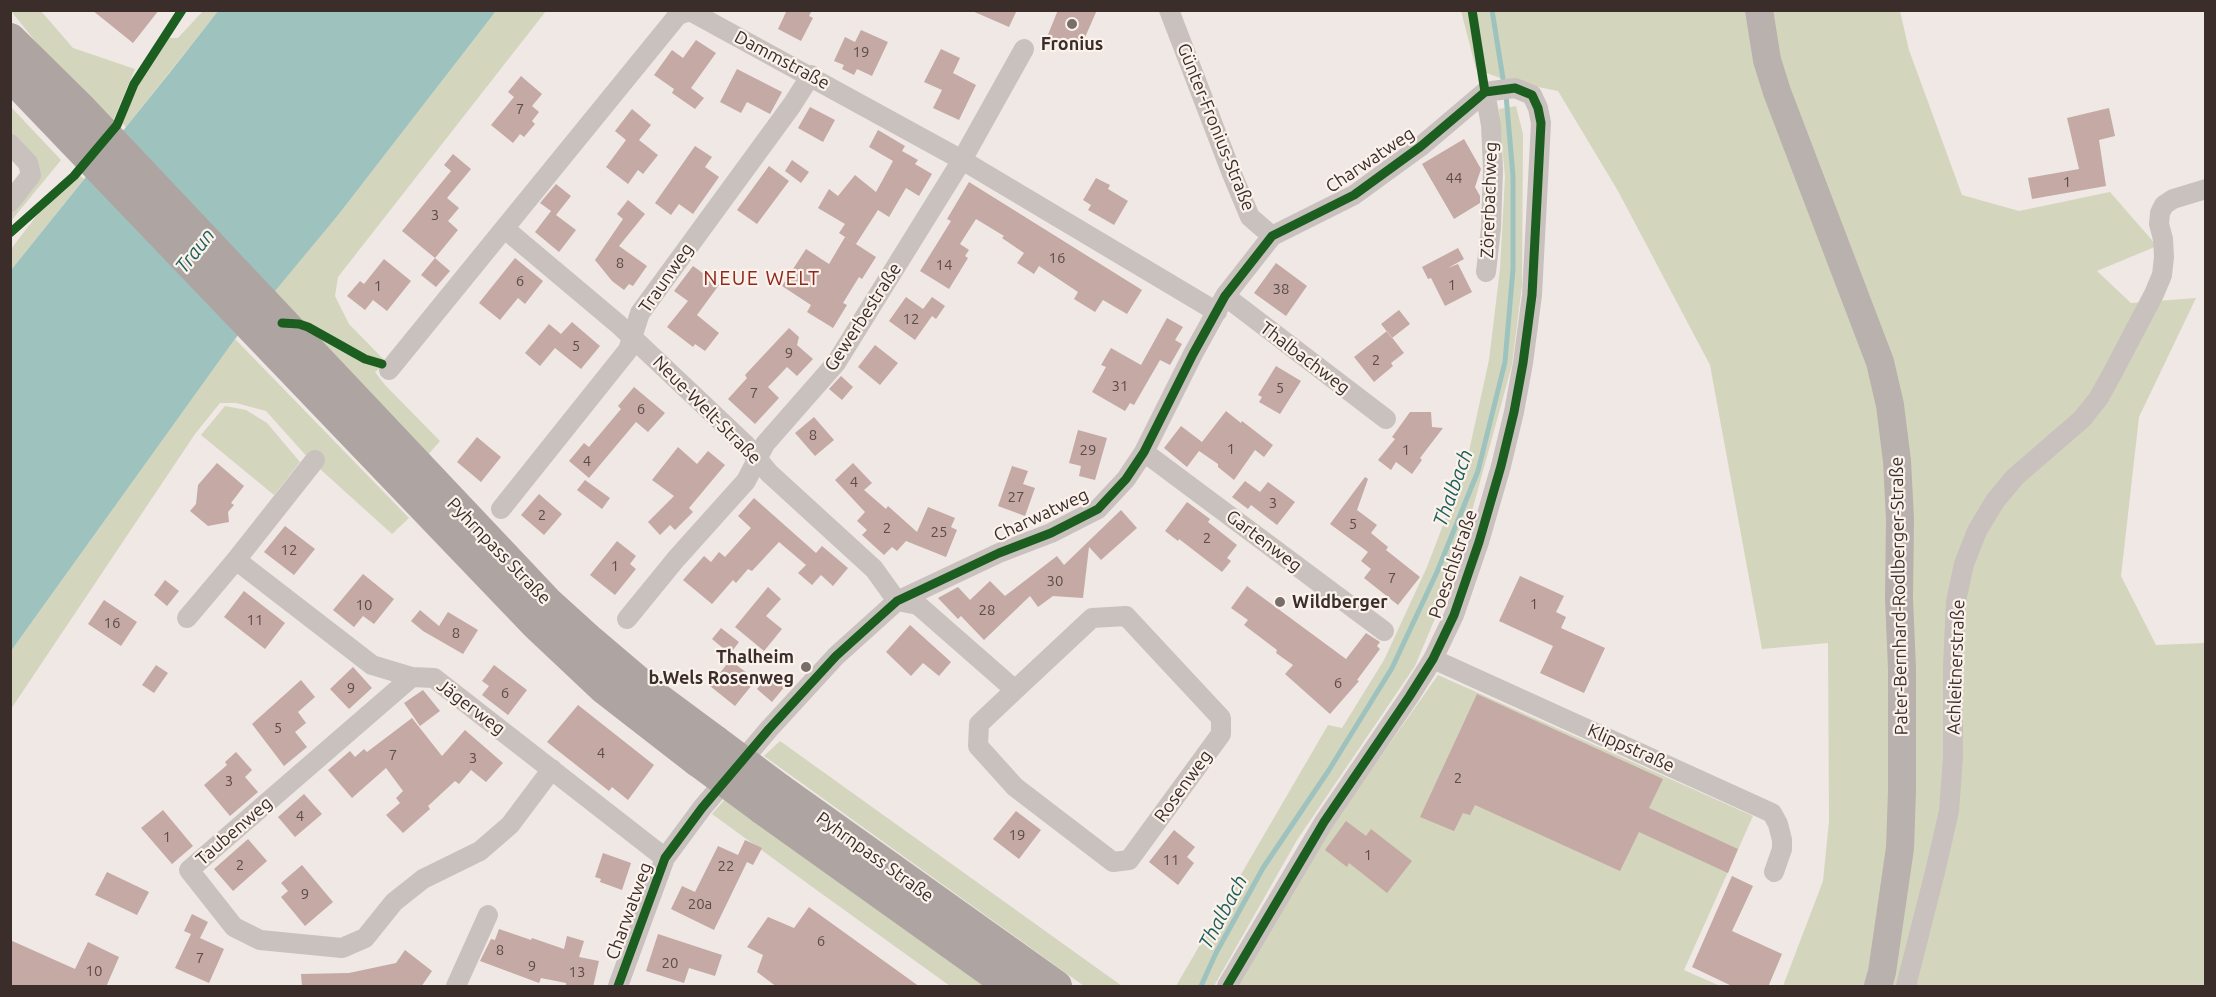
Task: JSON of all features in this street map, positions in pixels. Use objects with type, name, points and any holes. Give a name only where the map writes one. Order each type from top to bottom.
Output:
[{"type":"main road","name":"Pater-Bernhard-Rodlberger-Straße","points":[[1759,10],[1767,60],[1777,92],[1880,362],[1890,405],[1897,461],[1902,669],[1900,848],[1878,987]]},
{"type":"main road","points":[[10,30],[42,72]]},
{"type":"main road","name":"Pyhrnpass Straße","points":[[10,39],[42,72],[71,119]]},
{"type":"main road","name":"Pyhrnpass Straße","points":[[10,75],[71,119],[293,352],[535,624],[604,688],[707,751],[1011,987]]},
{"type":"main road","name":"Pyhrnpass Straße","points":[[771,799],[1056,987]]},
{"type":"street","name":"Günter-Fronius-Straße","points":[[1169,10],[1232,174],[1251,217],[1272,236]]},
{"type":"street","name":"Dammstraße","points":[[389,370],[678,15],[690,11],[811,75],[1221,304]]},
{"type":"street","name":"Gewerbestraße","points":[[627,619],[676,559],[746,481],[765,444],[836,363],[962,160],[1024,49]]},
{"type":"street","name":"Traunweg","points":[[501,509],[628,350],[640,313],[792,105],[811,75]]},
{"type":"street","name":"Charwatweg","points":[[618,987],[665,858],[702,808],[769,729],[836,656],[897,601],[969,567],[1051,533],[1098,509],[1126,479],[1144,452],[1221,304],[1272,236],[1354,195],[1420,147],[1507,91]]},
{"type":"street","name":"Zörerbachweg","points":[[1486,272],[1491,228],[1493,169],[1491,125],[1507,91]]},
{"type":"street","name":"Poeschlstraße","points":[[1227,987],[1324,822],[1433,659],[1454,615],[1479,542],[1502,466],[1523,363],[1532,296],[1541,123],[1538,108],[1507,91]]},
{"type":"street","points":[[10,144],[28,163],[31,175],[10,202]]},
{"type":"street","name":"Achleitnerstraße","points":[[1906,987],[1949,811],[1953,757],[1956,601],[1964,564],[1977,531],[1995,501],[2015,477],[2082,419],[2098,399],[2163,275],[2163,239],[2159,224],[2160,213],[2164,205],[2173,199],[2205,189]]},
{"type":"street","name":"Neue-Welt-Straße","points":[[505,229],[631,336],[746,444],[769,473],[874,570],[897,601]]},
{"type":"street","name":"Thalbachweg","points":[[1221,304],[1386,419]]},
{"type":"street","name":"Gartenweg","points":[[1144,452],[1384,631]]},
{"type":"street","points":[[187,618],[315,460]]},
{"type":"street","name":"Jägerweg","points":[[236,560],[372,665],[412,677],[434,678],[665,858]]},
{"type":"street","points":[[897,601],[918,605],[1015,690]]},
{"type":"street","name":"Rosenweg","points":[[1126,616],[1221,718],[1221,734],[1130,860],[1113,862],[1015,787],[978,746],[979,723],[1015,690],[1092,618],[1126,616]]},
{"type":"street","name":"Klippstraße","points":[[1433,659],[1772,813],[1778,824],[1782,840],[1782,849],[1774,872]]},
{"type":"street","name":"Taubenweg","points":[[412,677],[189,870],[234,927],[260,940],[342,948],[365,938],[394,902],[423,879],[480,851],[510,825],[552,769]]},
{"type":"street","points":[[456,987],[488,915]]},
{"type":"green space","points":[[11,11],[41,11],[73,48],[135,69],[111,126],[56,67]]},
{"type":"green space","points":[[203,11],[218,11],[126,127],[122,123],[143,73],[169,38],[178,38]]},
{"type":"green space","points":[[496,11],[546,11],[338,277],[335,296],[349,324],[387,363],[375,372],[440,441],[426,457],[271,293],[339,214]]},
{"type":"green space","points":[[1461,11],[1900,11],[1909,50],[1962,195],[2019,211],[2110,192],[2157,246],[2097,271],[2131,303],[2196,298],[2139,417],[2121,576],[2156,645],[2205,643],[2205,986],[1783,986],[1823,881],[1829,821],[1828,643],[1762,649],[1710,365],[1618,191],[1558,91],[1508,81],[1476,69]]},
{"type":"green space","points":[[1516,106],[1523,134],[1522,285],[1512,365],[1457,566],[1415,666],[1297,840],[1214,986],[1176,986],[1328,725],[1342,728],[1384,660],[1427,567],[1466,465],[1489,360],[1500,269],[1505,177],[1499,109]]},
{"type":"green space","points":[[11,107],[61,160],[11,221],[10,192],[29,167],[11,146]]},
{"type":"green space","points":[[79,175],[84,179],[11,270],[11,249],[41,210]]},
{"type":"green space","points":[[235,339],[409,518],[392,534],[310,460],[266,411],[236,403],[220,403],[195,434],[11,709],[11,651]]},
{"type":"green space","points":[[225,406],[246,410],[267,423],[300,462],[274,495],[201,435]]},
{"type":"green space","points":[[1438,675],[1753,816],[1684,970],[1720,986],[1232,986],[1340,814]]},
{"type":"green space","points":[[780,741],[1122,986],[1084,986],[764,756]]},
{"type":"green space","points":[[727,797],[988,986],[950,986],[811,886],[712,814]]},
{"type":"water","name":"Traun","points":[[218,11],[496,11],[339,214],[235,339],[11,651],[11,270]]},
{"type":"building","points":[[92,10],[159,10],[133,43]]},
{"type":"building","points":[[787,10],[812,10],[809,16],[813,18],[801,41],[778,29]]},
{"type":"building","points":[[970,10],[1017,10],[1009,27]]},
{"type":"building","name":"Fronius","points":[[1058,10],[1097,10],[1079,51],[1047,37]]},
{"type":"building","points":[[861,30],[888,42],[872,76],[857,69],[854,75],[842,69],[844,65],[834,61],[845,37],[855,42]]},
{"type":"building","points":[[696,40],[716,53],[691,88],[704,98],[695,109],[672,93],[674,89],[654,75],[672,50],[683,58]]},
{"type":"building","points":[[941,49],[960,58],[953,73],[976,85],[959,120],[933,108],[942,90],[924,82]]},
{"type":"building","points":[[737,69],[782,92],[770,114],[747,102],[741,113],[720,102]]},
{"type":"building","points":[[521,76],[542,94],[532,106],[539,112],[532,121],[535,124],[524,137],[520,134],[513,143],[491,125],[514,97],[508,92]]},
{"type":"building","points":[[810,107],[835,120],[823,142],[798,128]]},
{"type":"building","points":[[2109,108],[2115,136],[2099,140],[2106,186],[2032,199],[2028,178],[2079,169],[2067,118]]},
{"type":"building","points":[[632,109],[651,125],[639,140],[658,155],[643,174],[638,170],[628,184],[606,167],[626,140],[615,131]]},
{"type":"building","points":[[878,130],[905,146],[902,151],[918,160],[915,164],[932,174],[919,196],[906,188],[889,217],[878,210],[856,244],[839,233],[845,224],[818,208],[829,189],[838,196],[855,175],[876,192],[893,161],[869,147]]},
{"type":"building","points":[[1464,139],[1481,169],[1475,187],[1480,196],[1480,203],[1454,219],[1422,164]]},
{"type":"building","points":[[695,146],[712,157],[705,167],[719,177],[693,214],[679,204],[671,215],[655,203]]},
{"type":"building","points":[[453,154],[471,169],[447,198],[459,208],[448,221],[458,230],[435,258],[402,231],[451,171],[444,165]]},
{"type":"building","points":[[792,160],[809,172],[801,183],[785,171]]},
{"type":"building","points":[[769,166],[789,181],[757,224],[737,210]]},
{"type":"building","points":[[1096,178],[1110,185],[1108,189],[1128,201],[1114,225],[1088,210],[1091,205],[1083,200]]},
{"type":"building","points":[[969,182],[1142,290],[1127,314],[1103,300],[1095,312],[1074,299],[1078,292],[1039,266],[1034,274],[1017,263],[1024,253],[1002,238],[1004,236],[976,219],[960,244],[969,250],[965,256],[968,258],[949,289],[920,271],[951,221],[947,219]]},
{"type":"building","points":[[556,184],[571,196],[556,215],[576,230],[559,252],[535,232],[551,211],[540,203]]},
{"type":"building","points":[[628,200],[645,214],[619,246],[647,266],[633,286],[629,284],[624,290],[612,281],[595,260],[623,219],[617,214]]},
{"type":"building","points":[[845,237],[876,257],[862,279],[859,277],[843,303],[847,305],[833,328],[807,312],[811,305],[782,286],[806,249],[829,264]]},
{"type":"building","points":[[1458,248],[1464,259],[1448,268],[1458,264],[1472,292],[1445,306],[1431,278],[1428,279],[1422,267]]},
{"type":"building","points":[[435,258],[450,271],[436,287],[421,275]]},
{"type":"building","points":[[515,258],[543,281],[525,304],[518,298],[500,320],[479,303]]},
{"type":"building","points":[[384,259],[411,281],[387,311],[373,300],[365,310],[347,296],[360,281],[364,284]]},
{"type":"building","points":[[1276,263],[1307,286],[1286,316],[1254,293]]},
{"type":"building","points":[[693,266],[719,285],[697,315],[719,333],[705,351],[695,344],[693,347],[667,327],[688,301],[674,291]]},
{"type":"building","points":[[906,297],[923,309],[932,297],[945,306],[936,319],[932,316],[915,340],[889,321]]},
{"type":"building","points":[[1399,310],[1410,324],[1392,338],[1381,324]]},
{"type":"building","points":[[1167,318],[1183,327],[1175,340],[1182,344],[1170,365],[1160,360],[1134,405],[1130,403],[1125,411],[1092,392],[1106,367],[1101,365],[1111,348],[1141,365]]},
{"type":"building","points":[[572,322],[600,346],[581,369],[555,348],[540,366],[525,353],[549,324],[561,334]]},
{"type":"building","points":[[789,328],[799,337],[797,345],[813,359],[797,376],[787,367],[768,387],[779,398],[755,424],[728,399],[747,378],[745,375]]},
{"type":"building","points":[[1387,331],[1404,353],[1391,363],[1393,366],[1374,382],[1354,357]]},
{"type":"building","points":[[875,345],[898,363],[880,385],[858,367]]},
{"type":"building","points":[[1276,366],[1301,381],[1280,414],[1259,402],[1262,397],[1258,395]]},
{"type":"building","points":[[841,376],[853,387],[842,400],[829,389]]},
{"type":"building","points":[[634,387],[665,413],[648,432],[636,422],[589,478],[569,461],[584,443],[589,447],[621,409],[618,406]]},
{"type":"building","points":[[1226,411],[1273,445],[1264,457],[1255,450],[1234,480],[1218,467],[1218,464],[1199,451],[1187,467],[1164,448],[1181,426],[1202,442]]},
{"type":"building","points":[[1410,412],[1431,412],[1432,427],[1443,428],[1420,458],[1422,460],[1412,474],[1396,462],[1391,470],[1378,460],[1395,439],[1392,437]]},
{"type":"building","points":[[814,417],[834,440],[815,456],[795,433]]},
{"type":"building","points":[[1078,430],[1107,438],[1095,480],[1079,476],[1081,466],[1069,463]]},
{"type":"building","points":[[477,437],[501,457],[481,482],[457,462]]},
{"type":"building","points":[[678,447],[697,464],[708,451],[725,465],[689,508],[693,512],[675,530],[670,525],[660,535],[648,522],[674,496],[652,480]]},
{"type":"building","points":[[217,463],[244,486],[231,503],[234,505],[228,512],[229,522],[208,526],[190,511],[196,504],[198,485]]},
{"type":"building","points":[[853,463],[872,483],[864,490],[886,509],[888,506],[917,532],[928,507],[955,518],[951,527],[957,530],[946,557],[906,541],[897,551],[892,547],[884,555],[862,535],[867,530],[857,521],[865,512],[835,480]]},
{"type":"building","points":[[1012,466],[1028,471],[1023,484],[1035,488],[1025,516],[998,506]]},
{"type":"building","points":[[1365,477],[1368,479],[1357,510],[1377,525],[1371,533],[1388,547],[1386,550],[1420,577],[1398,605],[1364,578],[1371,569],[1361,561],[1368,552],[1330,524]]},
{"type":"building","points":[[585,480],[610,498],[602,509],[577,490]]},
{"type":"building","points":[[1245,481],[1260,492],[1268,482],[1295,502],[1277,525],[1251,505],[1248,509],[1232,497]]},
{"type":"building","points":[[539,494],[562,514],[544,535],[521,515]]},
{"type":"building","points":[[754,498],[816,553],[822,546],[848,568],[833,586],[821,575],[812,585],[798,573],[806,565],[779,542],[752,571],[748,569],[736,583],[733,580],[712,604],[683,580],[704,556],[711,562],[719,552],[725,557],[751,528],[738,516]]},
{"type":"building","points":[[1187,502],[1210,519],[1208,522],[1237,545],[1227,558],[1231,561],[1222,572],[1165,531]]},
{"type":"building","points":[[1121,510],[1137,528],[1101,560],[1089,547],[1083,598],[1053,596],[1038,607],[1030,596],[984,640],[961,616],[958,619],[938,598],[958,587],[970,600],[990,581],[1005,596],[1057,556],[1064,565]]},
{"type":"building","points":[[285,526],[315,549],[294,575],[264,552]]},
{"type":"building","points":[[617,541],[636,556],[630,564],[636,569],[615,595],[590,575]]},
{"type":"building","points":[[363,574],[394,599],[374,624],[363,616],[354,627],[333,610]]},
{"type":"building","points":[[1520,576],[1564,596],[1556,612],[1566,617],[1561,628],[1605,648],[1584,693],[1540,673],[1553,646],[1499,621]]},
{"type":"building","points":[[165,580],[179,591],[167,606],[154,595]]},
{"type":"building","points":[[1247,586],[1346,659],[1366,633],[1380,642],[1377,646],[1380,649],[1357,680],[1359,681],[1330,714],[1285,674],[1293,665],[1244,625],[1248,620],[1231,608]]},
{"type":"building","points":[[768,587],[781,599],[766,616],[782,629],[764,651],[735,627]]},
{"type":"building","points":[[244,591],[285,623],[265,649],[224,617]]},
{"type":"building","points":[[104,600],[137,622],[121,646],[88,624]]},
{"type":"building","points":[[420,610],[439,626],[448,612],[478,630],[463,654],[423,631],[411,621]]},
{"type":"building","points":[[910,625],[951,662],[939,676],[923,663],[911,676],[886,652]]},
{"type":"building","points":[[721,628],[739,642],[730,654],[712,639]]},
{"type":"building","points":[[730,660],[756,680],[735,706],[710,686]]},
{"type":"building","points":[[156,665],[168,673],[154,693],[142,685]]},
{"type":"building","points":[[494,665],[527,690],[508,715],[482,695],[489,686],[482,681]]},
{"type":"building","points":[[353,667],[372,688],[349,709],[330,689]]},
{"type":"building","points":[[771,672],[786,685],[772,702],[757,689]]},
{"type":"building","points":[[301,680],[315,697],[298,712],[306,723],[295,732],[307,747],[284,766],[252,724]]},
{"type":"building","points":[[423,690],[440,711],[420,726],[404,703]]},
{"type":"building","points":[[1477,694],[1663,779],[1649,808],[1738,849],[1728,873],[1639,832],[1620,871],[1475,805],[1470,815],[1463,813],[1454,831],[1420,817]]},
{"type":"building","points":[[578,705],[654,765],[628,800],[612,787],[609,791],[547,742]]},
{"type":"building","points":[[412,718],[442,756],[465,730],[503,763],[486,782],[471,770],[459,784],[455,781],[428,806],[430,809],[403,833],[386,815],[400,803],[396,798],[403,791],[386,768],[352,798],[328,770],[350,751],[355,757],[364,749],[367,752]]},
{"type":"building","points":[[236,752],[252,770],[245,777],[258,792],[230,816],[204,785],[227,765],[225,762]]},
{"type":"building","points":[[304,794],[322,814],[295,837],[278,817]]},
{"type":"building","points":[[163,810],[193,846],[172,864],[141,828]]},
{"type":"building","points":[[1016,811],[1041,830],[1019,859],[993,839]]},
{"type":"building","points":[[1346,821],[1366,836],[1371,829],[1412,861],[1387,893],[1349,863],[1347,867],[1325,850]]},
{"type":"building","points":[[1174,830],[1195,847],[1187,857],[1194,863],[1178,885],[1149,862]]},
{"type":"building","points":[[248,839],[267,861],[233,891],[214,869]]},
{"type":"building","points":[[745,840],[762,848],[753,865],[747,862],[714,930],[671,909],[682,886],[695,892],[718,846],[738,855]]},
{"type":"building","points":[[603,853],[631,863],[622,890],[600,882],[601,879],[595,877]]},
{"type":"building","points":[[302,865],[333,902],[305,926],[281,897],[288,891],[281,883]]},
{"type":"building","points":[[107,872],[149,892],[137,915],[95,895]]},
{"type":"building","points":[[1732,876],[1753,886],[1732,931],[1782,954],[1768,987],[1734,987],[1692,967]]},
{"type":"building","points":[[809,907],[920,987],[777,987],[757,972],[763,955],[747,947],[768,917],[794,928]]},
{"type":"building","points":[[192,914],[208,922],[200,938],[224,949],[209,983],[175,968],[191,934],[184,931]]},
{"type":"building","points":[[499,929],[564,949],[567,936],[584,941],[579,957],[599,961],[593,987],[566,987],[566,983],[541,978],[539,983],[480,961],[491,939],[495,940]]},
{"type":"building","points":[[658,934],[722,955],[715,976],[689,968],[684,983],[646,971]]},
{"type":"building","points":[[10,940],[75,969],[88,942],[119,957],[106,987],[10,987]]},
{"type":"building","points":[[405,950],[432,971],[421,987],[302,987],[301,974],[349,973],[396,963]]},
{"type":"waterway","name":"Thalbach","points":[[1492,10],[1504,85]]},
{"type":"waterway","name":"Thalbach","points":[[1201,986],[1216,953],[1263,868],[1329,770],[1392,668],[1437,572],[1478,471],[1505,362],[1513,269],[1513,176],[1506,95]]},
{"type":"cycle path","points":[[10,233],[74,176],[117,125],[134,84],[182,10]]},
{"type":"cycle path","points":[[1472,10],[1485,92]]},
{"type":"cycle path","points":[[618,986],[665,858],[702,808],[769,729],[836,656],[897,601],[999,553],[1051,533],[1098,509],[1126,479],[1144,452],[1225,296],[1272,236],[1354,195],[1420,147],[1485,92],[1515,88],[1532,95],[1541,123],[1532,295],[1514,412],[1479,542],[1454,615],[1433,659],[1324,822],[1227,986]]},
{"type":"cycle path","points":[[282,323],[308,327],[365,359],[382,364]]},
{"type":"place","name":"Fronius","points":[[1072,24]]},
{"type":"place","name":"Wildberger","points":[[1280,602]]},
{"type":"place","name":"Thalheim b.Wels Rosenweg","points":[[806,667]]},
{"type":"district","name":"NEUE WELT","points":[[762,278]]}]
